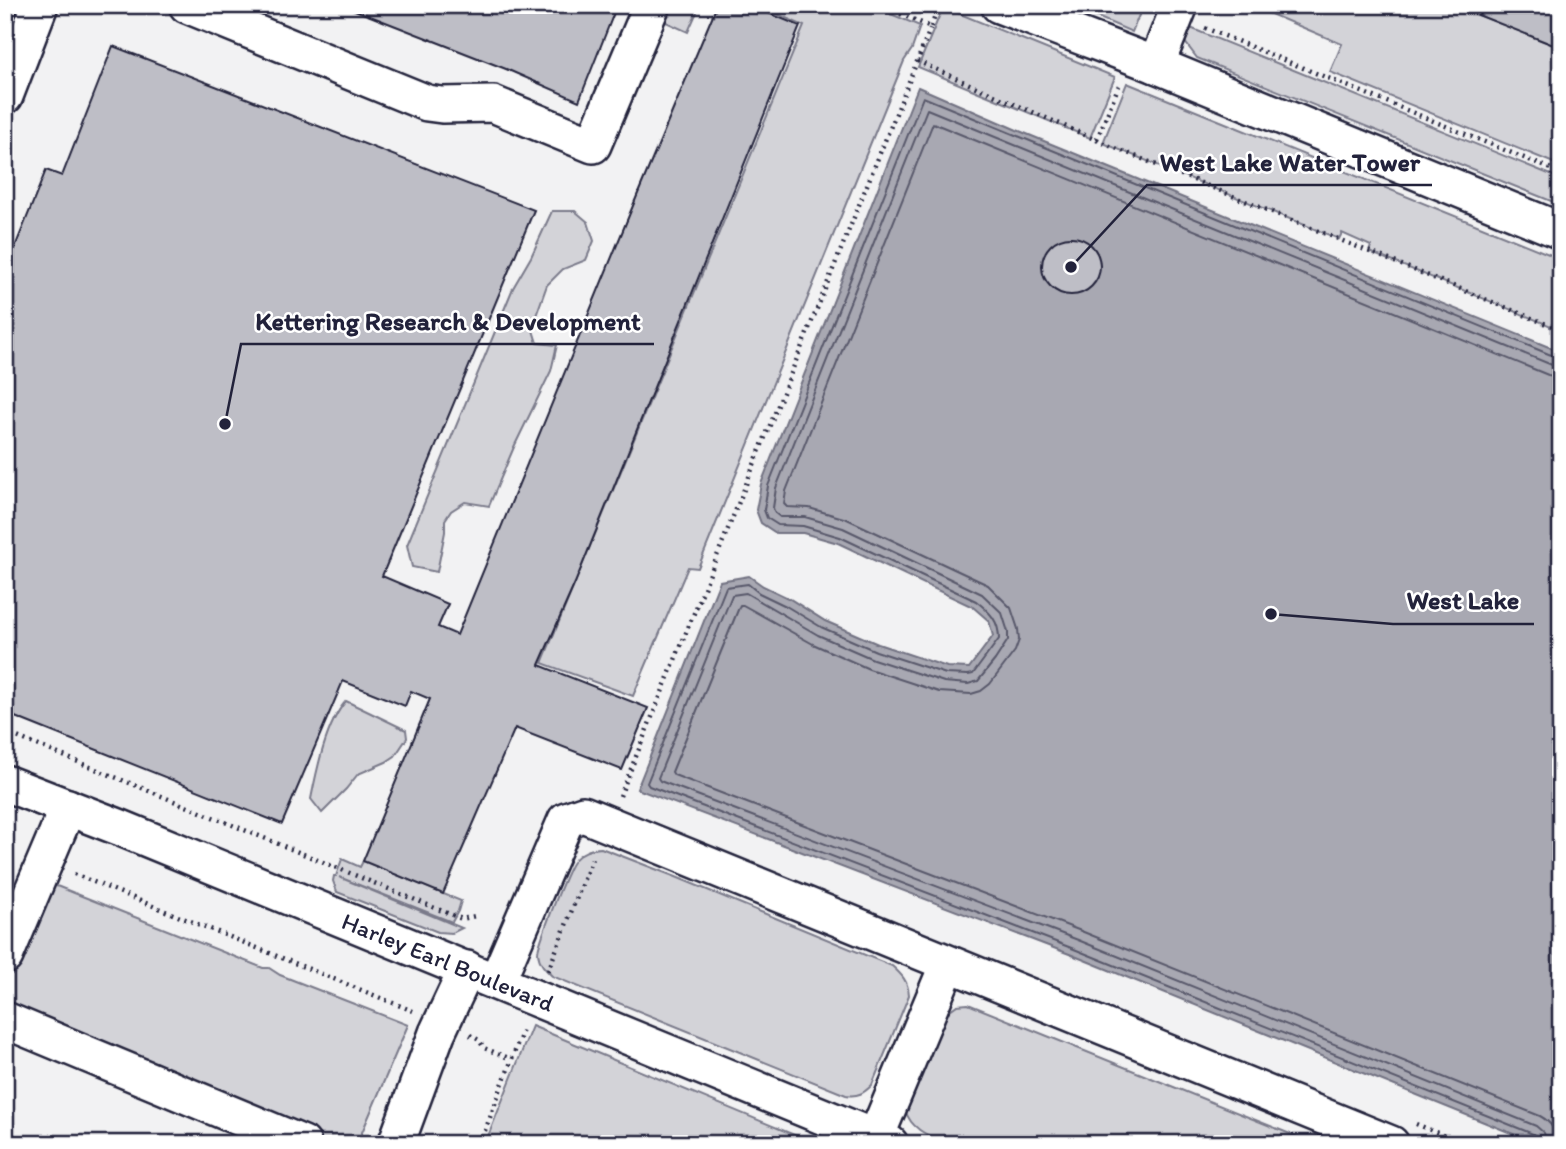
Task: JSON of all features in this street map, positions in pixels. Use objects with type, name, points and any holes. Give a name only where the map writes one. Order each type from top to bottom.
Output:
[{"type":"lane","points":[[5,96],[40,5]]},
{"type":"lane","points":[[187,5],[427,103],[494,104],[593,145],[652,5]]},
{"type":"lane","points":[[999,5],[1156,65],[1561,231]]},
{"type":"lane","points":[[1156,65],[1178,11]]},
{"type":"lane","name":"Harley Earl Boulevard","points":[[5,783],[482,975],[880,1142]]},
{"type":"lane","points":[[5,956],[68,807]]},
{"type":"lane","points":[[396,1144],[437,1033],[482,975],[566,820],[583,814],[1391,1144]]},
{"type":"lane","points":[[880,1142],[948,964]]},
{"type":"lane","points":[[5,1020],[303,1144]]},
{"type":"path","points":[[879,5],[931,27]]},
{"type":"path","points":[[618,801],[939,5]]},
{"type":"path","points":[[1178,11],[1561,173]]},
{"type":"path","points":[[917,61],[1103,143],[1561,330]]},
{"type":"path","points":[[5,732],[462,919],[475,916]]},
{"type":"path","points":[[5,846],[416,1013]]},
{"type":"path","points":[[548,972],[592,859]]},
{"type":"path","points":[[480,1144],[526,1021]]},
{"type":"path","points":[[469,1034],[479,1040],[484,1048],[511,1059]]},
{"type":"shaded area","points":[[662,5],[700,5],[688,32],[657,18]]},
{"type":"shaded area","points":[[757,5],[869,5],[920,26],[698,568],[688,567],[633,696],[542,663],[804,26]]},
{"type":"shaded area","points":[[1069,5],[1136,5],[1142,8],[1132,32]]},
{"type":"shaded area","points":[[1249,5],[1453,5],[1561,48],[1561,166],[1330,72],[1342,44]]},
{"type":"shaded area","points":[[943,7],[1115,77],[1090,138],[918,67]]},
{"type":"shaded area","points":[[1183,25],[1561,179],[1561,205],[1197,58],[1185,42]]},
{"type":"shaded area","points":[[1127,83],[1561,259],[1561,330],[1369,252],[1371,246],[1342,233],[1339,239],[1103,143]]},
{"type":"shaded area","points":[[552,211],[575,211],[588,222],[594,241],[586,260],[563,269],[547,285],[532,327],[537,343],[557,345],[551,371],[489,506],[465,502],[451,511],[445,520],[437,572],[412,567],[407,545],[513,288]]},
{"type":"shaded area","points":[[346,701],[406,730],[407,738],[395,756],[358,774],[322,813],[311,799],[313,787],[328,734]]},
{"type":"shaded area","points":[[601,848],[892,966],[899,972],[909,995],[872,1085],[860,1094],[846,1095],[552,976],[541,963],[538,953],[553,908],[576,859],[586,852]]},
{"type":"shaded area","points":[[342,859],[360,867],[363,861],[461,901],[452,922],[339,877],[462,928],[452,933],[438,932],[337,892],[333,881]]},
{"type":"shaded area","points":[[39,879],[408,1025],[357,1144],[307,1144],[5,1007],[5,979]]},
{"type":"shaded area","points":[[968,1004],[1315,1144],[948,1144],[917,1128],[905,1110],[943,1015],[957,1005]]},
{"type":"shaded area","points":[[532,1026],[816,1144],[485,1144]]},
{"type":"water","points":[[918,87],[1561,352],[1561,1144],[1538,1144],[1072,955],[637,789],[720,581],[749,576],[825,621],[878,644],[947,667],[969,668],[993,636],[989,621],[973,607],[838,543],[803,533],[776,533],[761,523],[756,510],[761,484]]},
{"type":"building","points":[[342,5],[617,5],[579,101],[506,69]]},
{"type":"building","points":[[717,5],[749,5],[800,26],[575,583],[539,665],[648,708],[622,770],[515,728],[443,894],[363,861],[430,699],[411,691],[405,706],[343,681],[282,824],[5,713],[5,272],[46,170],[62,176],[113,46],[534,210],[382,576],[448,604],[438,627],[457,635]]},
{"type":"building","points":[[1453,5],[1561,5],[1561,48]]},
{"type":"building","points":[[1071,237],[1082,239],[1095,250],[1100,266],[1098,277],[1087,290],[1071,295],[1060,293],[1047,282],[1042,266],[1044,255],[1055,242]]},
{"type":"place","name":"West Lake Water Tower","points":[[1071,267]]},
{"type":"place","name":"Kettering Research & Development","points":[[225,424]]},
{"type":"place","name":"West Lake","points":[[1271,614]]}]
